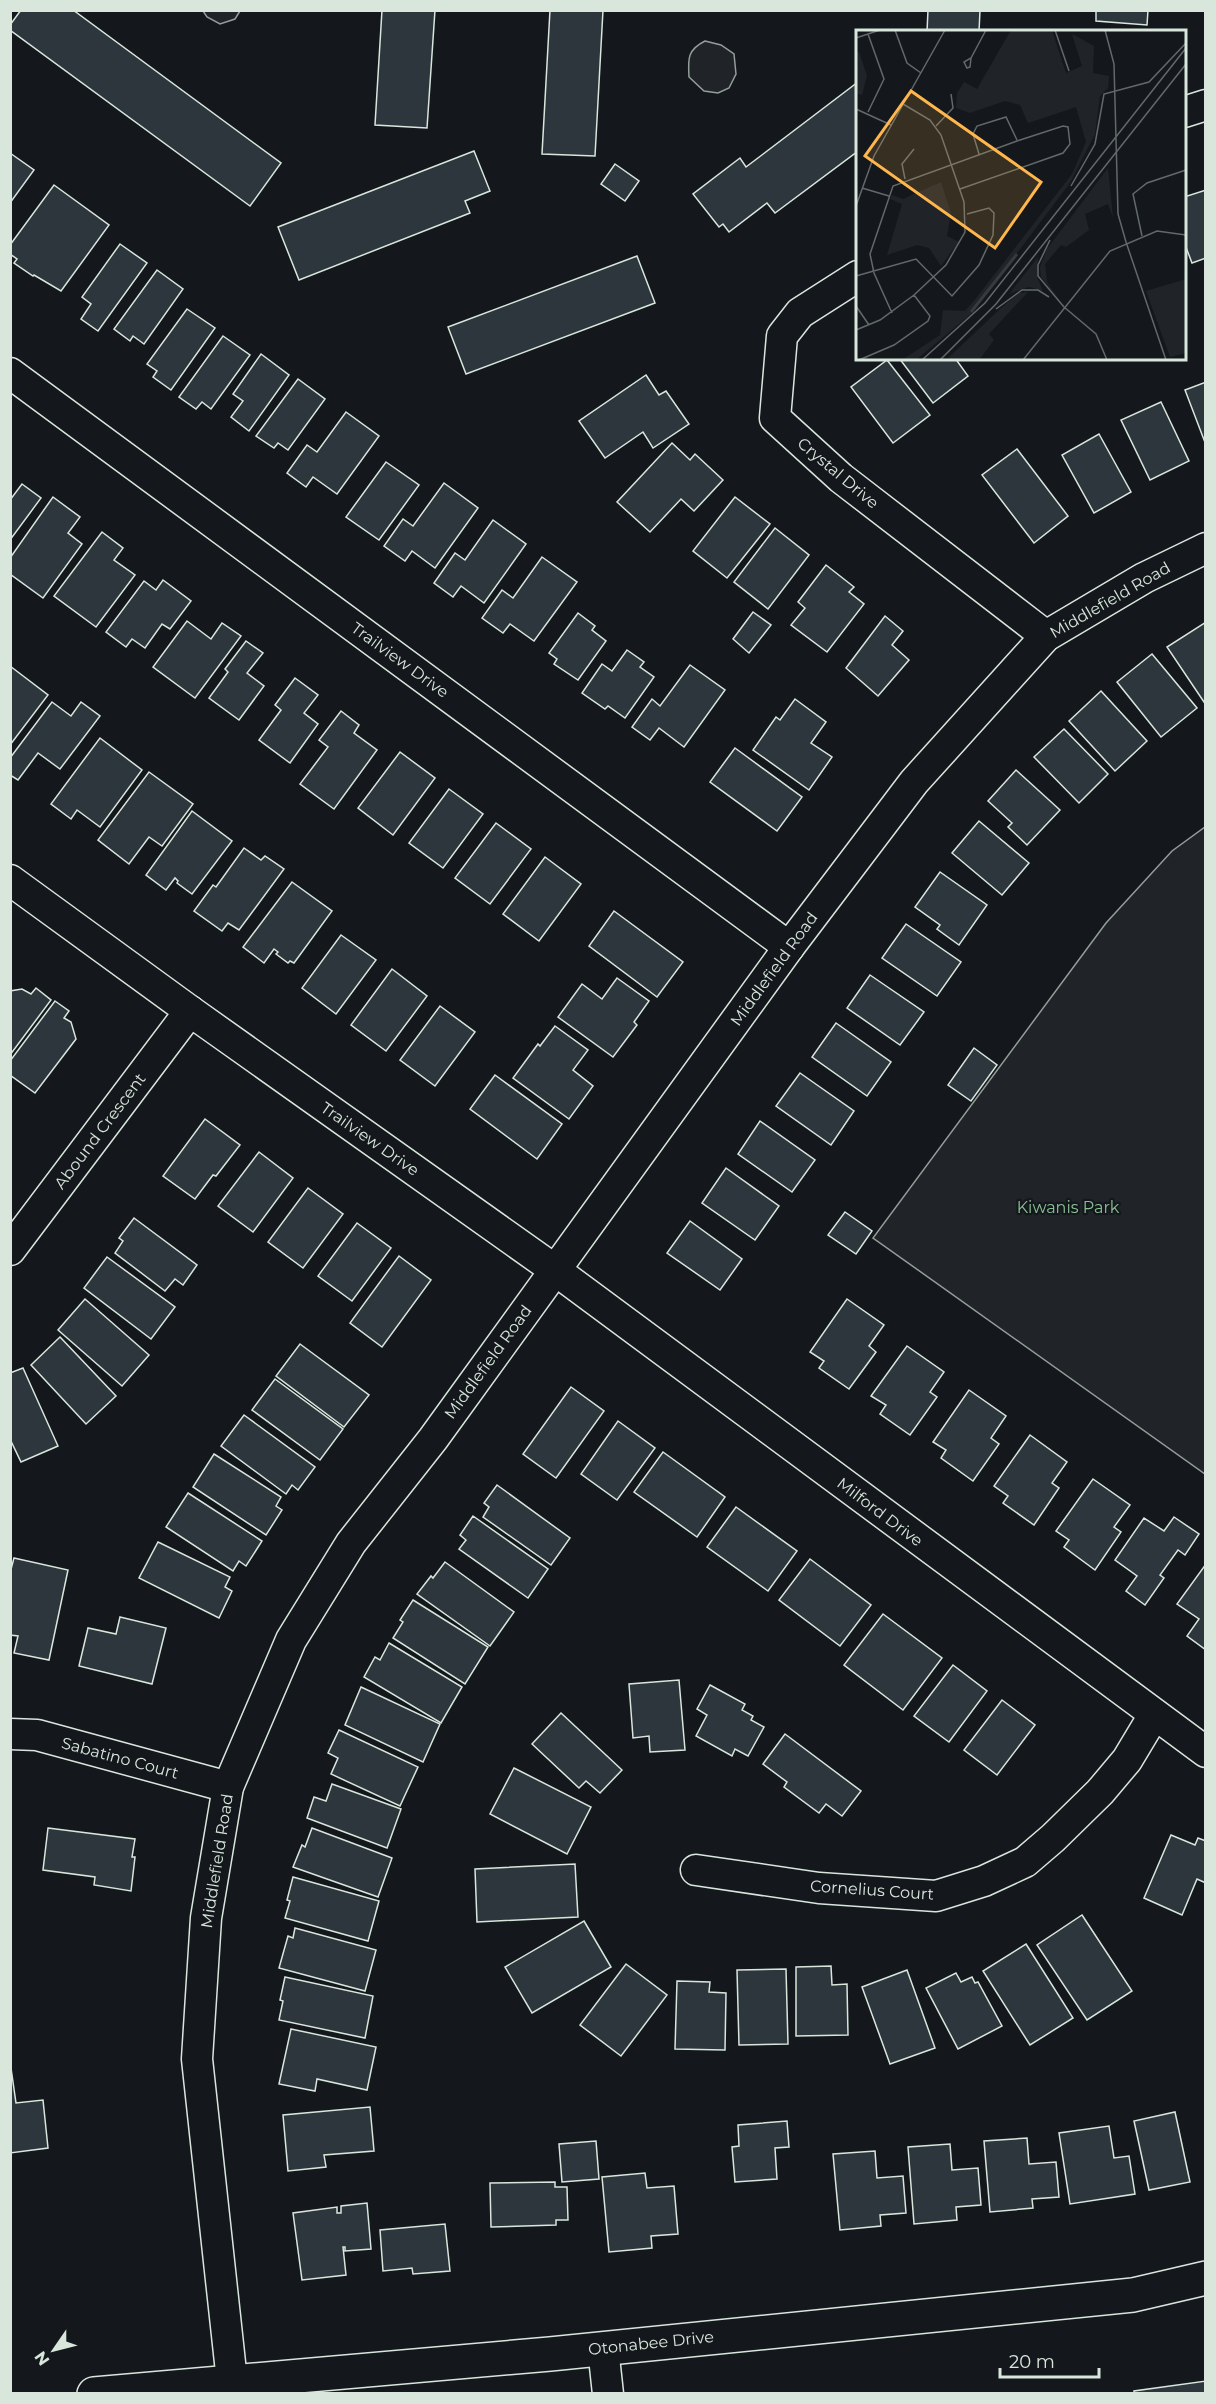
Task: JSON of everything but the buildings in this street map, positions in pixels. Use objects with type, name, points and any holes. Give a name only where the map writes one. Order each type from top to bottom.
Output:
[{"type":"street","points":[[1186,112],[1206,105]]},
{"type":"street","name":"Crystal Drive","points":[[856,277],[800,313],[783,336],[775,418],[841,478],[1046,636]]},
{"type":"street","name":"Trailview Drive","points":[[10,373],[789,947]]},
{"type":"street","name":"Middlefield Road","points":[[232,2381],[197,2059],[206,1918],[228,1787],[291,1640],[351,1543],[433,1439],[789,947],[914,782],[1046,636],[1144,578],[1206,548]]},
{"type":"street","name":"Trailview Drive","points":[[10,880],[555,1270]]},
{"type":"street","name":"Abound Crescent","points":[[10,1250],[190,1011]]},
{"type":"street","name":"Milford Drive","points":[[555,1270],[1206,1752]]},
{"type":"street","name":"Cornelius Court","points":[[696,1870],[819,1888],[936,1896],[984,1881],[1025,1862],[1053,1838],[1100,1792],[1127,1761],[1154,1715]]},
{"type":"street","name":"Sabatino Court","points":[[10,1734],[37,1735],[228,1787]]},
{"type":"street","name":"Otonabee Drive","points":[[94,2394],[603,2348],[1132,2295],[1206,2278]]},
{"type":"street","points":[[603,2348],[608,2394]]},
{"type":"green space","points":[[203,11],[240,11],[235,19],[220,24],[207,17]]},
{"type":"green space","points":[[705,41],[721,45],[734,54],[736,74],[729,88],[718,93],[704,91],[689,77],[690,56],[699,44]]},
{"type":"green space","name":"Kiwanis Park","points":[[1205,827],[1205,1474],[873,1238],[1106,923],[1172,851]]}]
